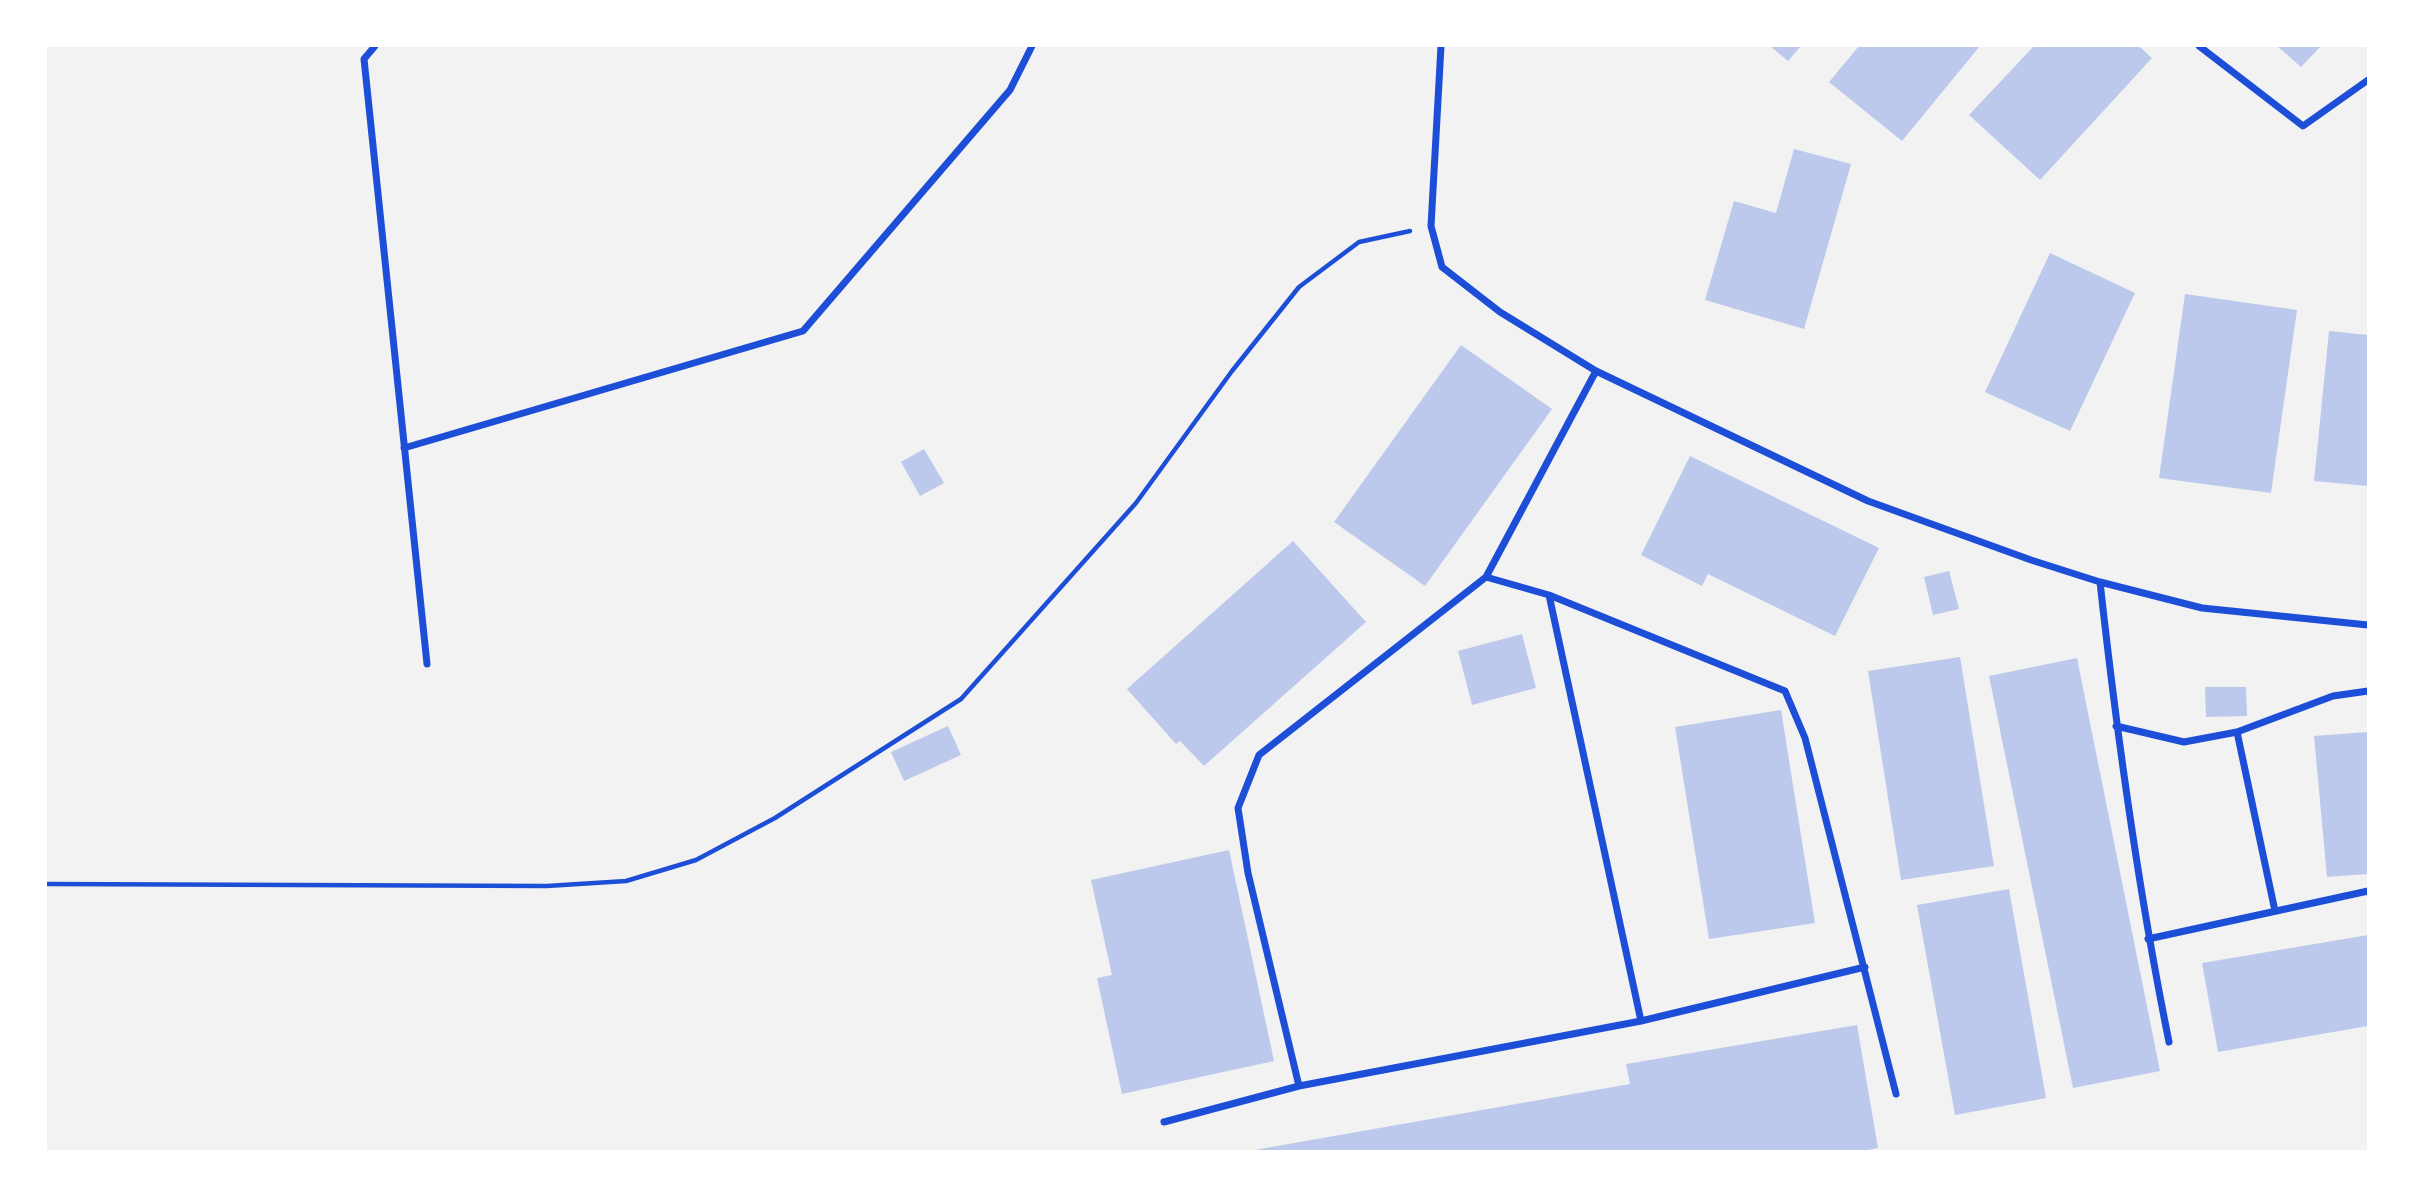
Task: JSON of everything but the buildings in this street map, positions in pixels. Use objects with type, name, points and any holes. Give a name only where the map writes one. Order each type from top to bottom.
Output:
[{"type":"street","points":[[374,46],[365,59],[426,664]]},
{"type":"street","points":[[404,448],[803,331],[1010,90],[1032,46]]},
{"type":"street","points":[[1441,46],[1431,226],[1442,267],[1500,312],[1596,371],[1868,501],[2031,560],[2100,582],[2202,608],[2368,625]]},
{"type":"street","points":[[2200,46],[2302,126],[2368,80]]},
{"type":"street","points":[[1298,1086],[1248,873],[1238,808],[1259,755],[1486,577],[1596,371]]},
{"type":"street","points":[[1486,577],[1549,596],[1785,691],[1805,738],[1896,1094]]},
{"type":"street","points":[[2100,582],[2116,726],[2148,939],[2169,1042]]},
{"type":"street","points":[[1549,596],[1642,1021]]},
{"type":"street","points":[[2116,726],[2184,742],[2237,732],[2333,696],[2368,691]]},
{"type":"street","points":[[2237,732],[2275,911]]},
{"type":"street","points":[[2148,939],[2368,891]]},
{"type":"street","points":[[1164,1122],[1298,1086],[1642,1021],[1865,967]]},
{"type":"path","points":[[46,884],[547,886],[626,881],[696,860],[775,818],[961,699],[1136,503],[1232,371],[1298,287],[1359,242],[1431,226]]}]
